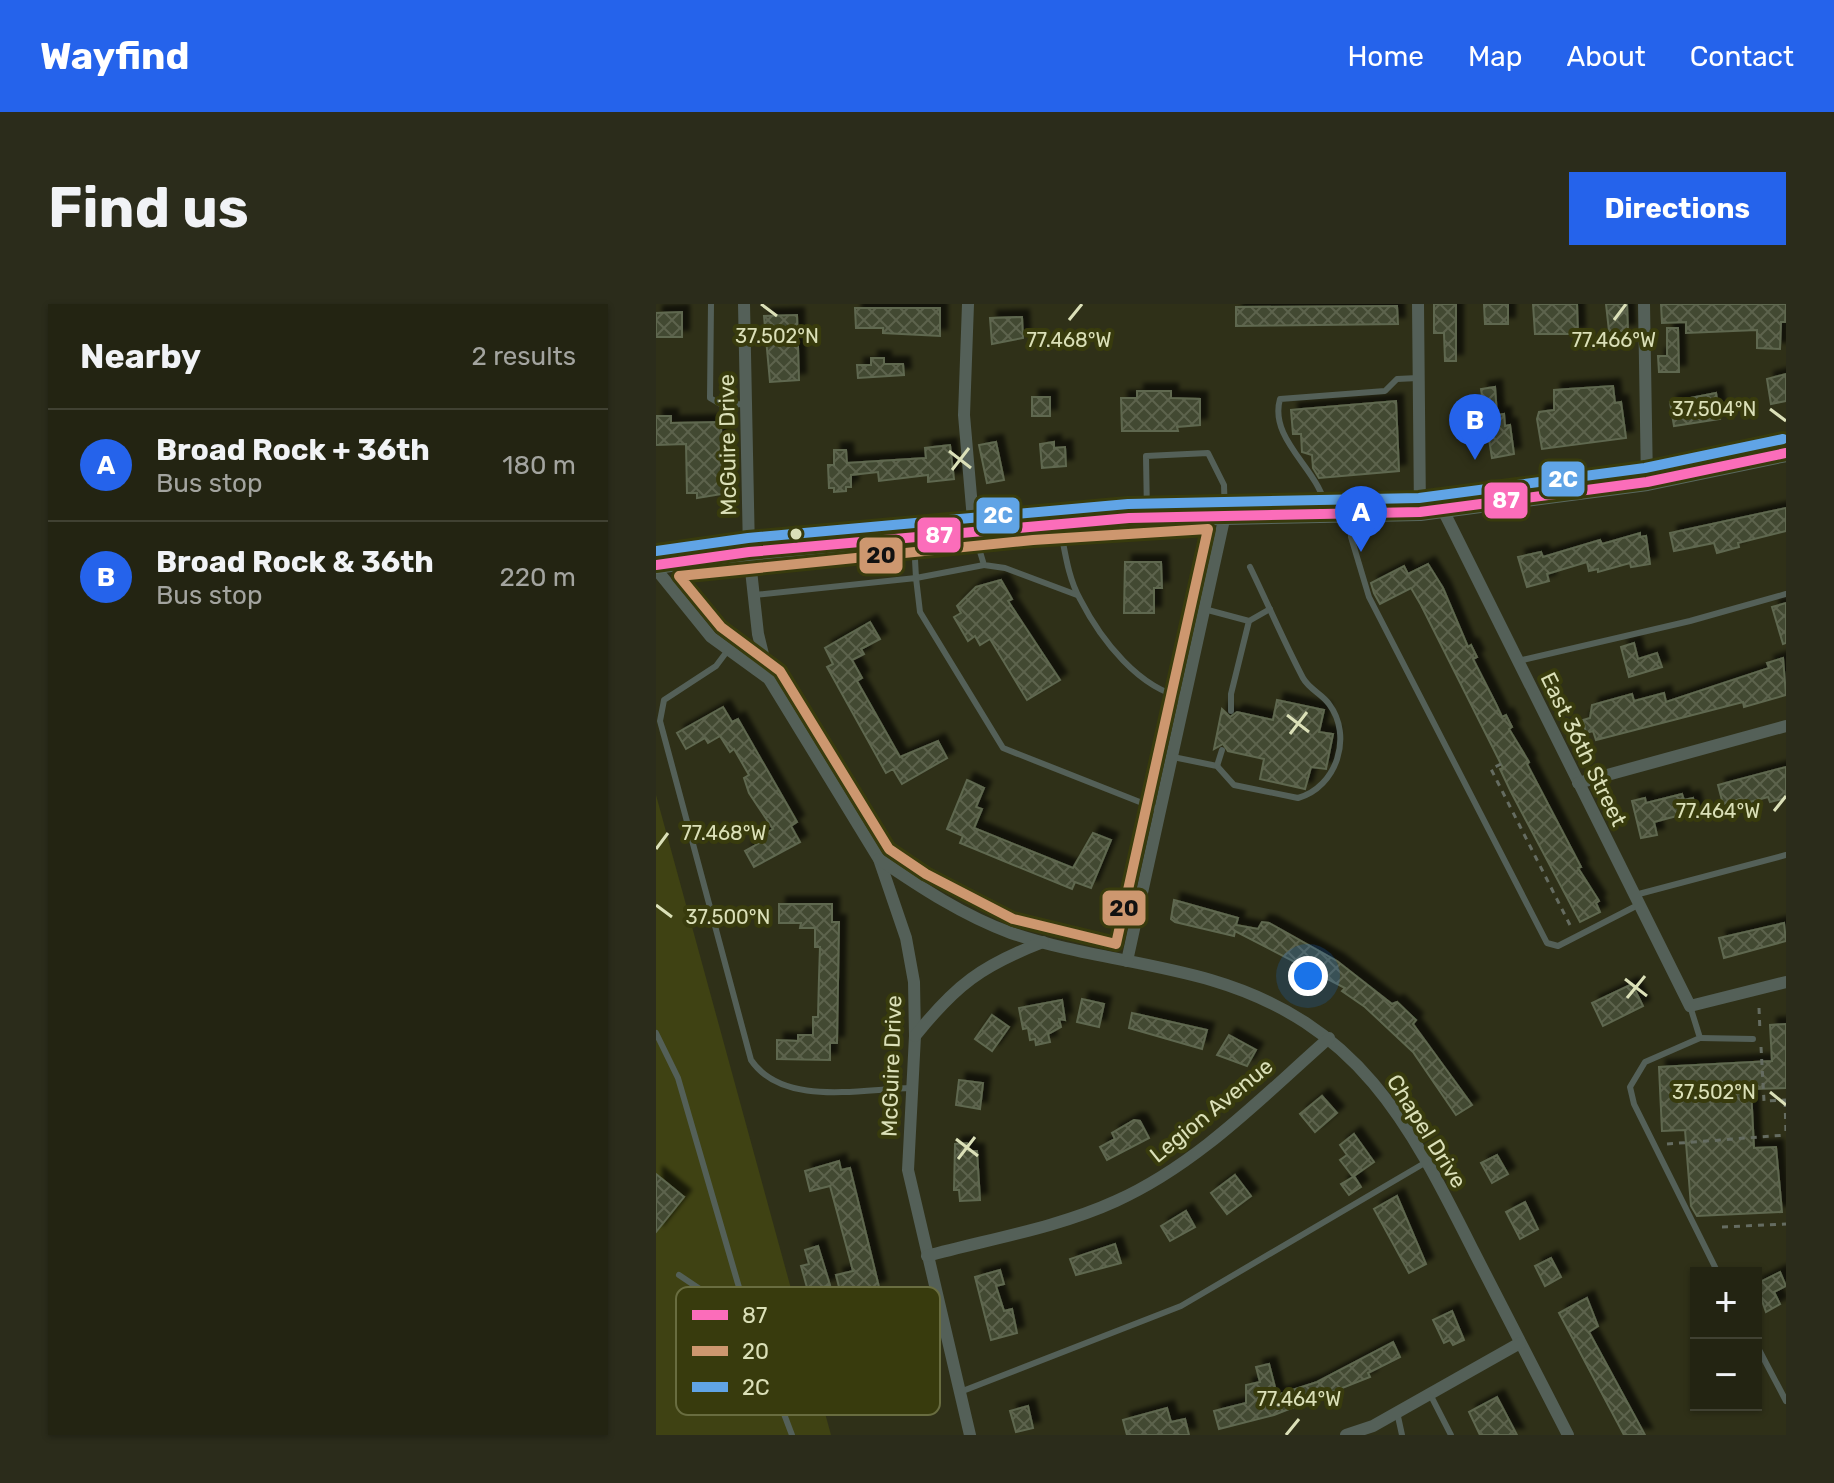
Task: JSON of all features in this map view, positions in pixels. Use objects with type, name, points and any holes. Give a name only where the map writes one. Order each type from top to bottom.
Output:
[{"type":"main road","points":[[656,567],[749,552],[1147,517],[1351,515],[1443,510],[1647,482],[1786,453]]},
{"type":"street","name":"McGuire Drive","points":[[744,304],[751,596],[769,679],[879,859],[906,938],[914,982],[915,1036],[908,1170],[935,1287]]},
{"type":"street","points":[[968,304],[964,415],[974,531]]},
{"type":"street","points":[[1418,304],[1420,512]]},
{"type":"street","points":[[1644,304],[1647,482]]},
{"type":"street","name":"East 36th Street","points":[[1443,510],[1690,1006]]},
{"type":"street","points":[[1127,961],[1225,515]]},
{"type":"street","name":"McGuire Drive","points":[[656,567],[693,619],[728,650],[769,679]]},
{"type":"street","points":[[1578,783],[1786,726]]},
{"type":"street","name":"Chapel Drive","points":[[879,859],[919,886],[1008,932],[1243,991],[1301,1019],[1329,1038],[1371,1078],[1428,1161],[1568,1435]]},
{"type":"street","points":[[915,1036],[944,1000],[970,978],[997,960],[1043,942]]},
{"type":"street","points":[[1690,1006],[1786,982]]},
{"type":"street","name":"Legion Avenue","points":[[927,1256],[1074,1217],[1146,1186],[1210,1143],[1329,1038]]},
{"type":"street","name":"McGuire Drive","points":[[940,1310],[970,1435]]},
{"type":"street","points":[[1346,1435],[1397,1412],[1520,1343]]},
{"type":"lane","points":[[711,304],[710,398],[722,405],[745,404]]},
{"type":"lane","points":[[1327,514],[1323,492],[1284,431],[1277,410],[1280,399],[1385,391],[1397,379],[1419,378]]},
{"type":"lane","points":[[1147,517],[1146,456],[1208,453],[1224,485],[1225,515]]},
{"type":"lane","points":[[1351,515],[1351,537],[1369,597],[1547,943],[1558,946],[1636,900],[1786,855]]},
{"type":"lane","points":[[1059,524],[1077,595],[1104,637],[1143,679],[1164,694],[1185,698]]},
{"type":"lane","points":[[974,531],[984,565]]},
{"type":"lane","points":[[914,537],[920,612],[1003,748],[1160,810]]},
{"type":"lane","points":[[751,596],[916,578],[984,565],[1005,568],[1077,595]]},
{"type":"lane","points":[[1172,756],[1217,766],[1234,785],[1298,798],[1308,795],[1332,776],[1342,732],[1328,701],[1306,683],[1250,567]]},
{"type":"lane","points":[[1518,661],[1690,621],[1786,594]]},
{"type":"lane","points":[[1204,609],[1249,621],[1270,609]]},
{"type":"lane","points":[[1231,711],[1231,694],[1249,621]]},
{"type":"lane","points":[[728,650],[716,666],[664,700],[660,721],[751,1060],[759,1072],[785,1088],[911,1088]]},
{"type":"lane","points":[[1217,766],[1222,750]]},
{"type":"lane","points":[[1690,1006],[1700,1038]]},
{"type":"lane","points":[[656,1033],[683,1091],[739,1287]]},
{"type":"lane","points":[[1715,1267],[1634,1104],[1630,1087],[1645,1062],[1700,1038],[1753,1039]]},
{"type":"lane","points":[[960,1392],[1181,1306],[1428,1161]]},
{"type":"lane","points":[[679,1275],[697,1287]]},
{"type":"lane","points":[[1762,1355],[1786,1401]]},
{"type":"lane","points":[[1430,1394],[1451,1435]]},
{"type":"lane","points":[[1397,1412],[1402,1435]]},
{"type":"lane","points":[[784,1415],[792,1435]]},
{"type":"path","points":[[1501,764],[1491,769],[1571,928]]},
{"type":"path","points":[[1671,1142],[1786,1134],[1786,1100],[1764,1101],[1759,1008]]},
{"type":"path","points":[[1722,1227],[1786,1224]]},
{"type":"shaded area","points":[[656,795],[791,1287],[676,1287],[676,1415],[826,1415],[831,1435],[656,1435]]},
{"type":"building","points":[[1434,304],[1456,304],[1456,361],[1445,361],[1444,333],[1434,333]]},
{"type":"building","points":[[1484,304],[1508,304],[1508,324],[1485,324]]},
{"type":"building","points":[[1533,304],[1577,304],[1578,334],[1535,334]]},
{"type":"building","points":[[1606,304],[1627,304],[1628,331],[1609,331]]},
{"type":"building","points":[[1661,304],[1786,304],[1785,322],[1781,322],[1780,349],[1757,348],[1757,330],[1686,333],[1686,322],[1662,323]]},
{"type":"building","points":[[1397,306],[1398,324],[1236,326],[1236,307]]},
{"type":"building","points":[[855,308],[940,308],[940,336],[883,333],[883,328],[856,328]]},
{"type":"building","points":[[682,312],[682,337],[656,337],[656,313]]},
{"type":"building","points":[[797,315],[799,380],[770,382],[764,316]]},
{"type":"building","points":[[1022,317],[1023,338],[992,344],[990,318]]},
{"type":"building","points":[[1667,328],[1678,328],[1679,372],[1659,372],[1658,356],[1667,356]]},
{"type":"building","points":[[871,358],[884,358],[884,364],[903,364],[904,375],[858,378],[857,365],[871,365]]},
{"type":"building","points":[[1786,374],[1786,401],[1771,404],[1767,379]]},
{"type":"building","points":[[1613,386],[1615,403],[1621,402],[1626,438],[1542,449],[1537,419],[1539,412],[1554,410],[1554,390]]},
{"type":"building","points":[[1495,387],[1497,415],[1504,414],[1505,426],[1510,425],[1514,454],[1492,458],[1481,389]]},
{"type":"building","points":[[1137,391],[1171,391],[1171,398],[1200,399],[1200,425],[1177,427],[1178,431],[1122,431],[1121,398],[1137,398]]},
{"type":"building","points":[[1716,393],[1720,419],[1674,426],[1670,402]]},
{"type":"building","points":[[1032,397],[1050,397],[1050,416],[1032,416]]},
{"type":"building","points":[[1396,401],[1399,471],[1319,478],[1313,468],[1312,455],[1302,452],[1301,434],[1293,434],[1291,410]]},
{"type":"building","points":[[656,416],[671,416],[671,423],[721,422],[722,494],[697,498],[697,493],[687,493],[686,444],[656,445]]},
{"type":"building","points":[[996,442],[1004,480],[987,483],[979,445]]},
{"type":"building","points":[[1054,442],[1054,448],[1065,447],[1066,466],[1042,468],[1040,444]]},
{"type":"building","points":[[950,445],[954,479],[928,482],[928,475],[879,481],[878,472],[851,475],[851,487],[846,487],[846,491],[834,492],[834,488],[829,488],[828,465],[834,465],[834,450],[846,450],[847,463],[926,458],[925,448]]},
{"type":"building","points":[[1786,508],[1786,531],[1738,543],[1739,547],[1717,553],[1714,543],[1674,551],[1670,533]]},
{"type":"building","points":[[1640,533],[1640,537],[1646,536],[1650,564],[1631,567],[1630,563],[1598,572],[1598,569],[1589,571],[1587,562],[1547,574],[1549,581],[1527,587],[1518,557],[1541,552],[1543,557],[1600,540],[1602,544]]},
{"type":"building","points":[[1125,562],[1161,562],[1162,588],[1154,588],[1154,613],[1124,613]]},
{"type":"building","points":[[1428,564],[1443,588],[1468,647],[1471,645],[1477,657],[1473,659],[1502,717],[1506,715],[1512,727],[1509,729],[1529,762],[1527,764],[1581,867],[1578,868],[1599,901],[1596,903],[1600,912],[1580,922],[1511,792],[1500,769],[1503,768],[1411,588],[1380,604],[1374,593],[1371,583],[1404,566],[1408,574]]},
{"type":"building","points":[[1001,580],[1012,599],[1008,601],[1060,680],[1027,700],[990,639],[980,645],[975,636],[968,641],[954,617],[961,613],[957,606],[976,587]]},
{"type":"building","points":[[1786,603],[1786,643],[1783,644],[1772,607]]},
{"type":"building","points":[[870,622],[880,639],[861,649],[864,654],[852,660],[862,678],[857,681],[900,757],[938,741],[947,758],[902,784],[893,769],[886,773],[827,667],[833,664],[825,648]]},
{"type":"building","points":[[1634,643],[1638,659],[1657,653],[1662,667],[1629,677],[1621,647]]},
{"type":"building","points":[[1783,658],[1786,695],[1744,707],[1743,702],[1596,740],[1593,731],[1586,733],[1583,720],[1590,718],[1592,705],[1632,694],[1634,701],[1664,693],[1666,702],[1769,668],[1767,663]]},
{"type":"building","points":[[1277,700],[1324,710],[1319,732],[1333,734],[1326,769],[1311,767],[1305,789],[1260,779],[1264,759],[1228,751],[1223,744],[1214,749],[1222,709],[1230,717],[1237,712],[1273,720]]},
{"type":"building","points":[[723,707],[732,722],[738,719],[797,822],[791,826],[800,842],[754,867],[745,851],[763,841],[761,836],[773,829],[749,793],[744,778],[749,775],[734,749],[730,752],[720,736],[708,743],[705,738],[686,749],[677,733]]},
{"type":"building","points":[[1786,767],[1786,798],[1770,802],[1768,797],[1742,804],[1740,799],[1723,804],[1718,785]]},
{"type":"building","points":[[967,780],[984,788],[976,807],[982,809],[974,828],[1073,868],[1093,833],[1111,840],[1091,888],[1075,882],[1072,889],[960,843],[963,836],[947,829]]},
{"type":"building","points":[[1682,794],[1684,800],[1693,798],[1696,811],[1654,822],[1657,835],[1641,838],[1632,801],[1645,798],[1646,803]]},
{"type":"building","points":[[1174,900],[1238,918],[1236,925],[1258,929],[1262,922],[1269,923],[1337,961],[1392,1004],[1397,1002],[1416,1020],[1413,1024],[1472,1105],[1456,1115],[1413,1052],[1365,1007],[1342,991],[1345,988],[1235,931],[1234,936],[1175,922],[1171,919]]},
{"type":"building","points":[[779,904],[832,904],[832,922],[839,922],[837,1043],[830,1043],[830,1060],[777,1059],[777,1040],[798,1041],[798,1035],[813,1035],[813,1017],[818,1017],[820,947],[815,947],[815,928],[800,928],[801,923],[779,923]]},
{"type":"building","points":[[1784,923],[1786,941],[1724,958],[1719,938]]},
{"type":"building","points":[[1632,984],[1643,1006],[1603,1026],[1592,1003]]},
{"type":"building","points":[[1082,999],[1104,1004],[1099,1027],[1077,1022]]},
{"type":"building","points":[[1062,1000],[1065,1020],[1059,1019],[1061,1027],[1048,1034],[1050,1042],[1036,1045],[1035,1039],[1030,1040],[1028,1028],[1023,1029],[1019,1008]]},
{"type":"building","points":[[1132,1013],[1207,1030],[1202,1049],[1129,1028]]},
{"type":"building","points":[[992,1015],[1009,1027],[992,1051],[975,1039]]},
{"type":"building","points":[[1786,1024],[1786,1088],[1751,1089],[1754,1148],[1776,1147],[1782,1212],[1697,1216],[1691,1206],[1685,1130],[1662,1131],[1659,1067],[1772,1061],[1770,1025]]},
{"type":"building","points":[[1229,1035],[1256,1050],[1247,1066],[1217,1055]]},
{"type":"building","points":[[959,1080],[983,1083],[980,1109],[956,1105]]},
{"type":"building","points":[[1322,1096],[1337,1113],[1315,1132],[1300,1114]]},
{"type":"building","points":[[1134,1120],[1140,1121],[1149,1138],[1107,1160],[1100,1147],[1115,1139],[1112,1133]]},
{"type":"building","points":[[1354,1134],[1374,1162],[1354,1176],[1361,1187],[1349,1195],[1341,1184],[1353,1177],[1340,1160],[1347,1155],[1340,1145]]},
{"type":"building","points":[[967,1143],[968,1151],[977,1151],[980,1200],[960,1201],[959,1190],[954,1190],[955,1144]]},
{"type":"building","points":[[1497,1155],[1508,1174],[1492,1183],[1481,1163]]},
{"type":"building","points":[[839,1161],[841,1170],[850,1168],[879,1287],[839,1287],[836,1275],[853,1271],[830,1186],[810,1191],[805,1171]]},
{"type":"building","points":[[656,1174],[684,1197],[656,1232]]},
{"type":"building","points":[[1235,1175],[1251,1196],[1227,1214],[1211,1193]]},
{"type":"building","points":[[1397,1196],[1426,1264],[1409,1273],[1374,1209]]},
{"type":"building","points":[[1525,1202],[1538,1229],[1520,1239],[1506,1212]]},
{"type":"building","points":[[1186,1211],[1195,1227],[1170,1241],[1161,1226]]},
{"type":"building","points":[[1115,1244],[1121,1263],[1076,1275],[1070,1259]]},
{"type":"building","points":[[818,1246],[830,1285],[807,1287],[801,1266],[809,1264],[805,1250]]},
{"type":"building","points":[[1551,1258],[1561,1277],[1545,1286],[1535,1266]]},
{"type":"building","points":[[1000,1270],[1004,1284],[996,1286],[1004,1311],[1012,1309],[1017,1333],[991,1340],[975,1277]]},
{"type":"building","points":[[1780,1272],[1786,1286],[1774,1292],[1780,1304],[1766,1312],[1762,1301],[1762,1281]]},
{"type":"building","points":[[1587,1298],[1598,1326],[1589,1332],[1645,1435],[1624,1435],[1559,1313]]},
{"type":"building","points":[[1452,1311],[1464,1340],[1453,1345],[1450,1340],[1444,1343],[1433,1320]]},
{"type":"building","points":[[1393,1342],[1400,1357],[1368,1373],[1370,1377],[1274,1415],[1219,1429],[1214,1411],[1246,1403],[1246,1385],[1260,1382],[1256,1367],[1269,1364],[1277,1395],[1317,1382]]},
{"type":"building","points":[[1497,1397],[1517,1435],[1480,1435],[1469,1412]]},
{"type":"building","points":[[1028,1406],[1033,1428],[1016,1432],[1010,1411]]},
{"type":"building","points":[[1167,1408],[1171,1422],[1185,1419],[1189,1435],[1127,1435],[1123,1420]]},
{"type":"transit line","name":"2C","points":[[656,551],[748,538],[1128,504],[1419,498],[1645,468],[1783,439]]},
{"type":"transit line","name":"87","points":[[656,565],[749,552],[1129,518],[1420,512],[1647,482],[1786,453]]},
{"type":"transit line","name":"20","points":[[1208,529],[1116,944],[1013,919],[926,874],[889,849],[780,671],[721,627],[679,576],[1033,540],[1208,529]]},
{"type":"place","name":"Broad Rock & 36th","points":[[1475,460]]},
{"type":"place","name":"Broad Rock + 36th","points":[[1361,552]]}]
